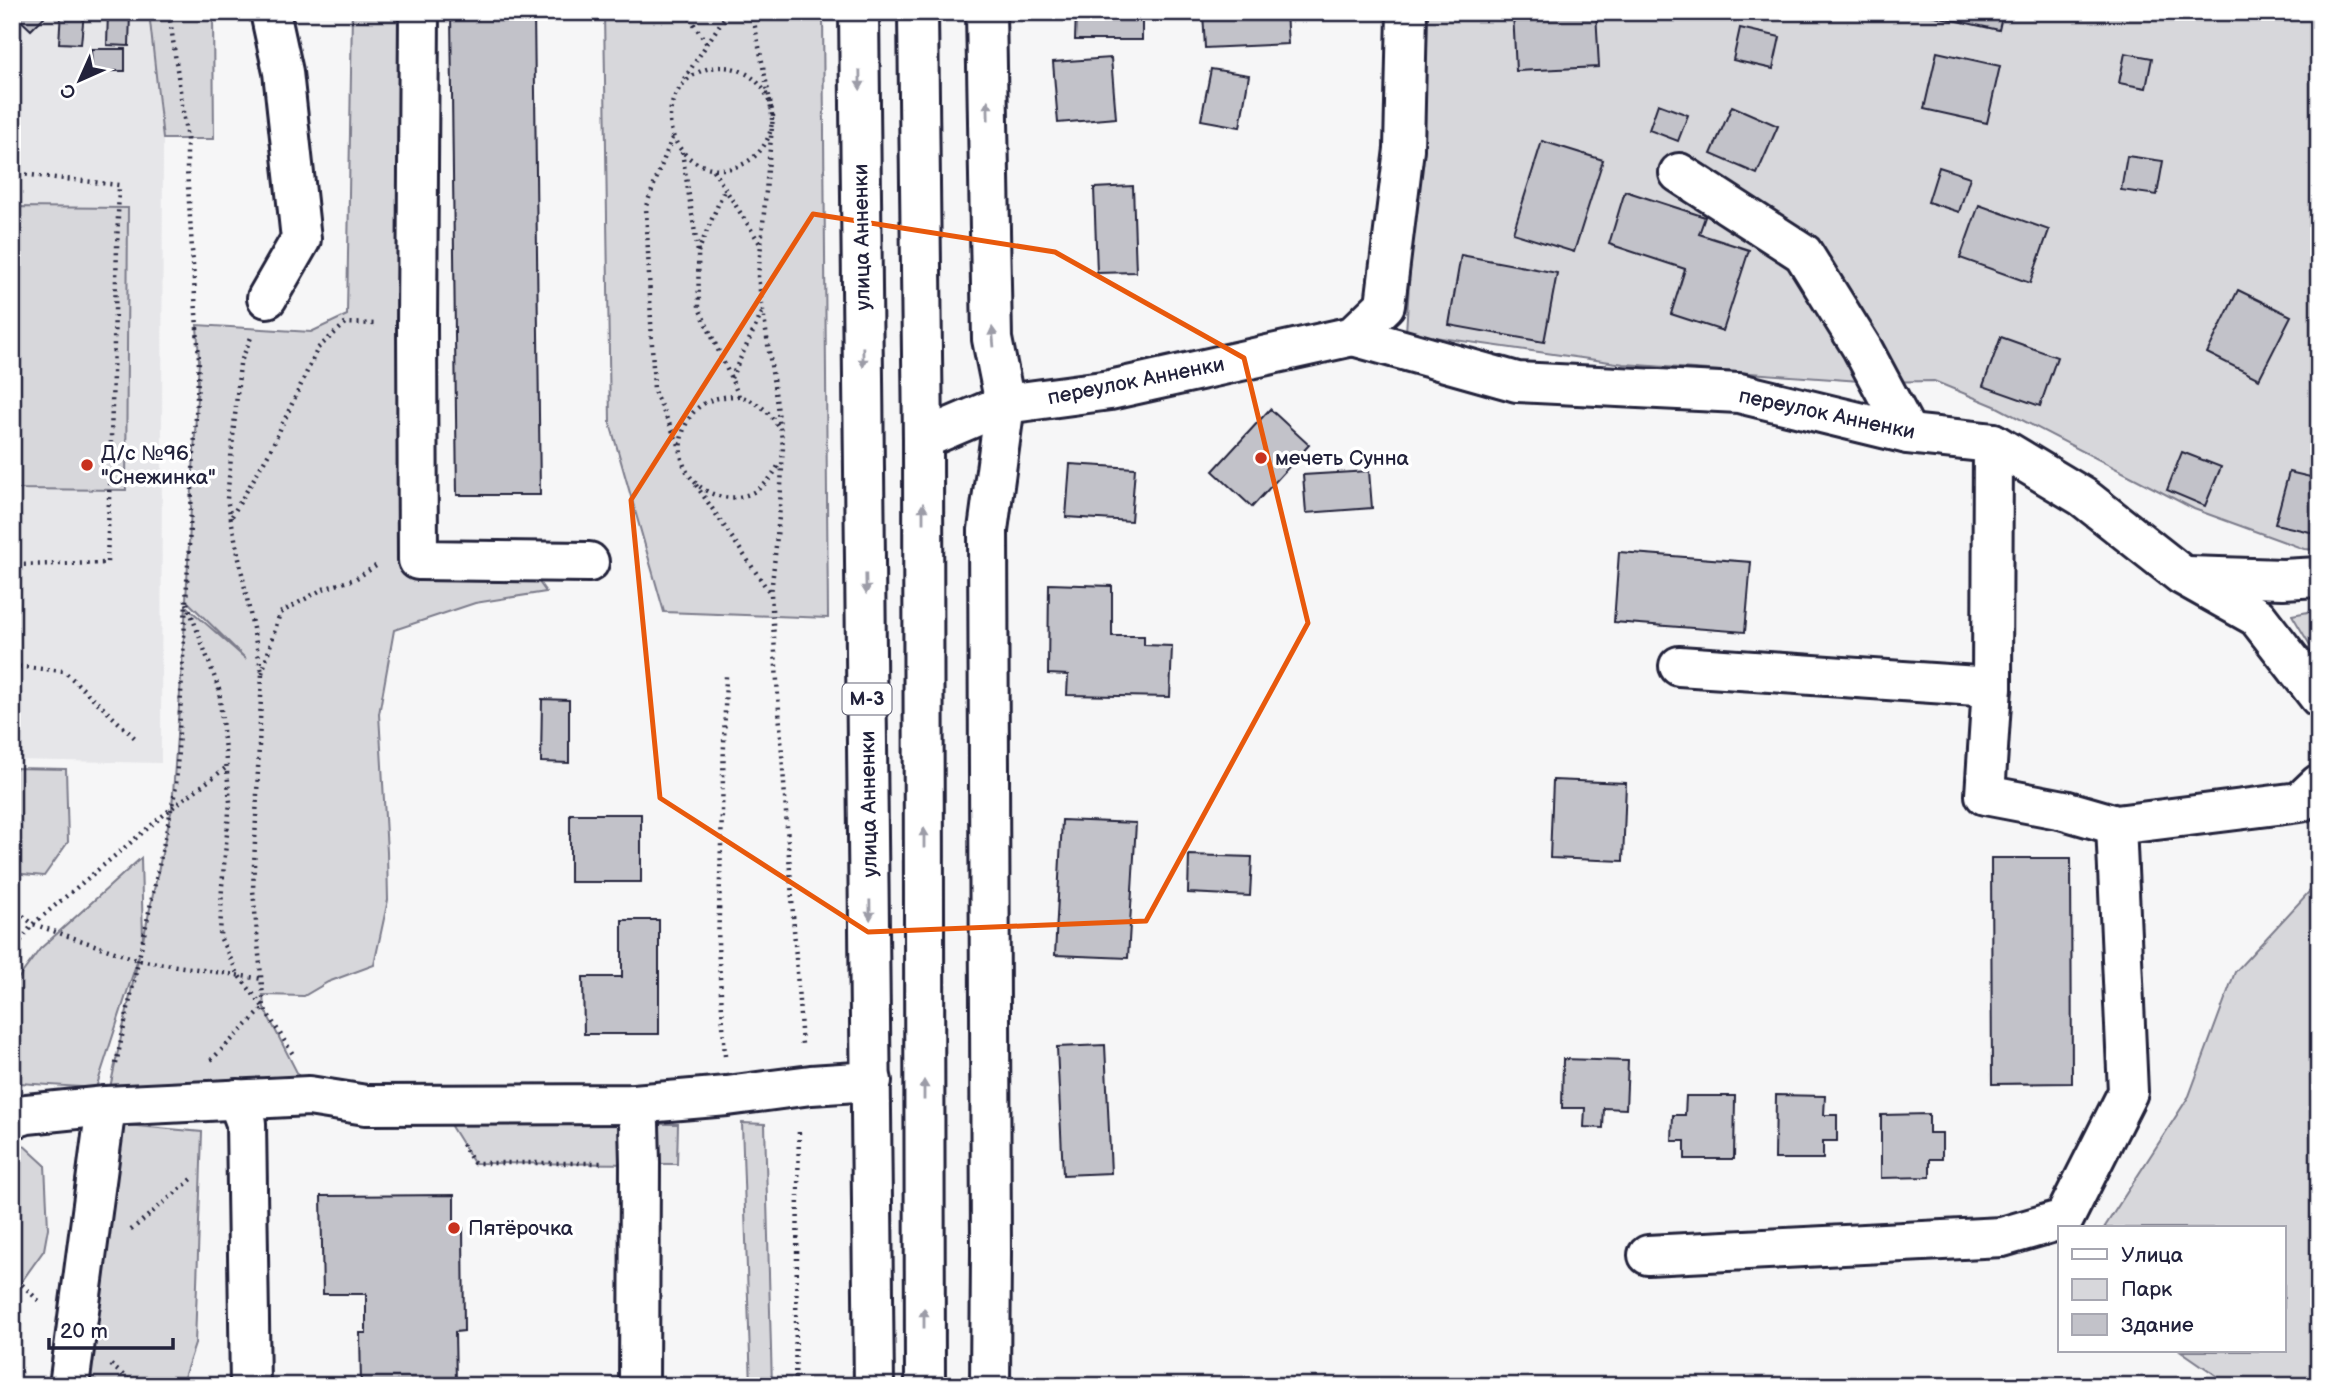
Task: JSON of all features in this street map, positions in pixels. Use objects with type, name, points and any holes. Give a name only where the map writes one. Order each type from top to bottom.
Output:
[{"type":"main road","points":[[267,298],[301,239],[283,72],[270,12]]},
{"type":"main road","points":[[419,12],[418,560],[589,562]]},
{"type":"main road","name":"улица Анненки","points":[[859,12],[874,1386]]},
{"type":"main road","points":[[918,12],[923,439],[925,1386]]},
{"type":"main road","points":[[986,12],[992,339],[1005,404],[988,530],[990,1386]]},
{"type":"main road","points":[[1353,336],[1385,305],[1404,149],[1407,12]]},
{"type":"main road","points":[[1679,173],[1803,253],[1862,348],[1908,434]]},
{"type":"main road","name":"переулок Анненки","points":[[923,439],[1005,404],[1110,390],[1353,336],[1517,382],[1739,393],[1908,434],[1993,443],[2083,497],[2182,575],[2257,617],[2319,697]]},
{"type":"main road","points":[[1993,443],[1992,687],[1985,795],[2064,810],[2116,825],[2300,802],[2319,784]]},
{"type":"main road","points":[[2182,575],[2283,579],[2319,577]]},
{"type":"main road","points":[[1679,666],[1992,687]]},
{"type":"main road","points":[[1648,1255],[2002,1237],[2064,1219],[2128,1092],[2116,825]]},
{"type":"main road","points":[[12,1119],[27,1114],[106,1106],[309,1096],[366,1105],[634,1104],[872,1081]]},
{"type":"main road","points":[[237,1099],[246,1123],[250,1386]]},
{"type":"main road","points":[[634,1104],[639,1124],[640,1163],[639,1386]]},
{"type":"main road","points":[[69,1386],[106,1106]]},
{"type":"path","points":[[106,1106],[176,787],[199,360],[187,140],[169,12]]},
{"type":"path","points":[[685,12],[707,44]]},
{"type":"path","points":[[728,12],[671,101],[669,119],[672,137],[682,152],[696,163],[713,170],[731,169],[748,162],[761,150],[770,134],[772,116],[752,12]]},
{"type":"path","points":[[680,86],[693,74],[710,67],[729,66],[745,72],[760,83],[769,99],[772,116],[758,277],[783,446],[771,594],[803,1055],[811,1085],[811,1112],[799,1123],[795,1386]]},
{"type":"path","points":[[672,137],[646,206],[654,391],[680,448],[684,466],[771,594]]},
{"type":"path","points":[[682,152],[698,253],[699,308],[739,396]]},
{"type":"path","points":[[713,170],[761,245]]},
{"type":"path","points":[[12,173],[120,185],[107,563],[12,565]]},
{"type":"path","points":[[698,253],[725,188]]},
{"type":"path","points":[[168,1102],[264,1008],[253,890],[262,673],[227,499],[240,364],[267,298]]},
{"type":"path","points":[[731,379],[762,313]]},
{"type":"path","points":[[231,517],[270,451],[318,348],[346,323]]},
{"type":"path","points":[[680,448],[683,430],[691,415],[704,403],[721,396],[739,396],[756,401],[770,413],[779,428],[783,446],[780,463],[772,479],[758,491],[742,497],[724,498],[707,492],[693,481]]},
{"type":"path","points":[[262,673],[280,613],[323,589],[355,579],[378,564],[418,560]]},
{"type":"path","points":[[186,600],[219,689],[227,767],[230,802],[220,937],[239,976],[264,1008],[302,1068],[309,1096]]},
{"type":"path","points":[[12,666],[64,671],[135,738]]},
{"type":"path","points":[[726,676],[718,946],[727,1096]]},
{"type":"path","points":[[12,952],[33,923],[172,808],[227,767]]},
{"type":"path","points":[[12,906],[33,923],[138,960],[262,979]]},
{"type":"path","points":[[461,1143],[474,1163],[640,1163]]},
{"type":"highlighted area","points":[[813,214],[1055,252],[1244,358],[1308,623],[1146,921],[868,932],[660,798],[631,500]]},
{"type":"shaded area","name":"Д/с №96 \"Снежинка\"","points":[[12,12],[149,12],[163,139],[161,763],[12,760],[12,122],[21,122],[12,76]]},
{"type":"green space","points":[[149,12],[213,12],[214,139],[163,139]]},
{"type":"green space","points":[[352,12],[419,12],[418,559],[524,561],[546,592],[475,603],[394,630],[379,714],[388,900],[374,965],[328,982],[304,996],[263,995],[264,1008],[309,1096],[106,1106],[139,955],[96,1088],[19,1083],[12,1079],[12,987],[40,949],[141,858],[143,940],[172,808],[186,606],[246,659],[186,600],[199,360],[197,325],[311,332],[347,315]]},
{"type":"green space","points":[[604,12],[823,12],[828,618],[664,612],[610,423]]},
{"type":"green space","points":[[1426,12],[2319,12],[2319,550],[2304,549],[2194,509],[1997,407],[1934,381],[1874,382],[1624,364],[1406,333]]},
{"type":"green space","points":[[12,207],[128,208],[126,490],[12,489]]},
{"type":"green space","points":[[2319,610],[2319,660],[2292,615]]},
{"type":"green space","points":[[12,768],[66,769],[68,842],[44,876],[12,873]]},
{"type":"green space","points":[[2319,881],[2319,1386],[2214,1386],[2217,1376],[2182,1352],[2286,1352],[2286,1226],[2105,1226],[2189,1096],[2235,972]]},
{"type":"green space","points":[[104,1123],[202,1132],[195,1344],[181,1386],[69,1386]]},
{"type":"green space","points":[[449,1123],[678,1124],[677,1164],[474,1163]]},
{"type":"green space","points":[[742,1123],[765,1124],[772,1386],[751,1386]]},
{"type":"green space","points":[[12,1142],[20,1142],[45,1165],[48,1228],[44,1250],[12,1295]]},
{"type":"building","points":[[18,12],[49,12],[31,30],[15,15]]},
{"type":"building","points":[[61,12],[84,12],[81,44],[59,43]]},
{"type":"building","points":[[108,12],[130,13],[129,46],[107,45]]},
{"type":"building","points":[[451,12],[534,12],[540,495],[457,495]]},
{"type":"building","points":[[1076,12],[1142,12],[1142,40],[1075,40]]},
{"type":"building","points":[[1203,12],[1286,12],[1288,44],[1205,48]]},
{"type":"building","points":[[1513,12],[1596,12],[1599,67],[1516,71]]},
{"type":"building","points":[[2003,12],[1999,30],[1926,14]]},
{"type":"building","points":[[1740,28],[1780,37],[1773,69],[1733,60]]},
{"type":"building","points":[[91,49],[125,49],[125,71],[92,71]]},
{"type":"building","points":[[1937,52],[2000,66],[1987,123],[1924,109]]},
{"type":"building","points":[[2125,53],[2152,58],[2146,88],[2119,83]]},
{"type":"building","points":[[1111,58],[1116,118],[1058,123],[1053,62]]},
{"type":"building","points":[[1211,69],[1249,75],[1240,127],[1201,120]]},
{"type":"building","points":[[1658,104],[1688,115],[1678,141],[1649,130]]},
{"type":"building","points":[[1732,106],[1778,126],[1757,174],[1711,154]]},
{"type":"building","points":[[1542,141],[1603,160],[1574,252],[1513,233]]},
{"type":"building","points":[[2127,156],[2163,161],[2157,195],[2121,190]]},
{"type":"building","points":[[1939,167],[1970,177],[1959,212],[1928,202]]},
{"type":"building","points":[[1133,186],[1136,272],[1097,273],[1094,188]]},
{"type":"building","points":[[1625,191],[1705,217],[1699,234],[1749,250],[1723,331],[1671,314],[1685,269],[1609,244]]},
{"type":"building","points":[[1979,205],[2049,230],[2030,283],[1960,258]]},
{"type":"building","points":[[1461,255],[1557,273],[1544,342],[1449,325]]},
{"type":"building","points":[[2238,290],[2291,316],[2259,379],[2207,353]]},
{"type":"building","points":[[2001,337],[2057,357],[2040,406],[1983,386]]},
{"type":"building","name":"мечеть Сунна","points":[[1270,409],[1309,445],[1252,507],[1213,471]]},
{"type":"building","points":[[2182,452],[2221,467],[2205,506],[2167,490]]},
{"type":"building","points":[[1070,464],[1135,468],[1131,521],[1066,517]]},
{"type":"building","points":[[1369,471],[1372,508],[1306,513],[1303,475]]},
{"type":"building","points":[[2289,472],[2319,479],[2319,521],[2315,533],[2275,524]]},
{"type":"building","points":[[1619,552],[1751,562],[1745,632],[1614,622]]},
{"type":"building","points":[[1049,584],[1112,586],[1112,636],[1144,636],[1144,645],[1172,646],[1170,697],[1067,695],[1068,675],[1048,674]]},
{"type":"building","points":[[542,699],[569,700],[569,763],[541,762]]},
{"type":"building","points":[[1553,780],[1626,783],[1623,861],[1550,858]]},
{"type":"building","points":[[570,814],[641,814],[641,882],[570,882]]},
{"type":"building","points":[[1062,820],[1136,823],[1128,958],[1055,955]]},
{"type":"building","points":[[1189,855],[1252,857],[1250,896],[1188,893]]},
{"type":"building","points":[[1991,858],[2071,858],[2072,1083],[1992,1084]]},
{"type":"building","points":[[622,920],[659,920],[659,1034],[584,1034],[583,977],[622,977]]},
{"type":"building","points":[[1105,1045],[1111,1173],[1063,1175],[1057,1047]]},
{"type":"building","points":[[1563,1059],[1628,1061],[1626,1109],[1604,1108],[1603,1128],[1584,1127],[1585,1108],[1562,1108]]},
{"type":"building","points":[[1776,1095],[1825,1096],[1824,1115],[1837,1115],[1837,1141],[1823,1141],[1823,1159],[1775,1159]]},
{"type":"building","points":[[1686,1096],[1735,1096],[1734,1159],[1685,1159],[1685,1141],[1672,1141],[1673,1115],[1685,1115]]},
{"type":"building","points":[[1929,1114],[1929,1133],[1942,1133],[1942,1159],[1930,1159],[1930,1177],[1881,1178],[1881,1115]]},
{"type":"building","points":[[454,1195],[454,1228],[463,1228],[464,1331],[455,1332],[456,1383],[361,1384],[360,1333],[366,1333],[366,1294],[323,1294],[321,1196]]},
{"type":"place","name":"мечеть Сунна","points":[[1261,458]]},
{"type":"place","name":"Д/с №96 \"Снежинка\"","points":[[87,465]]},
{"type":"place","name":"Пятёрочка","points":[[454,1228]]}]
